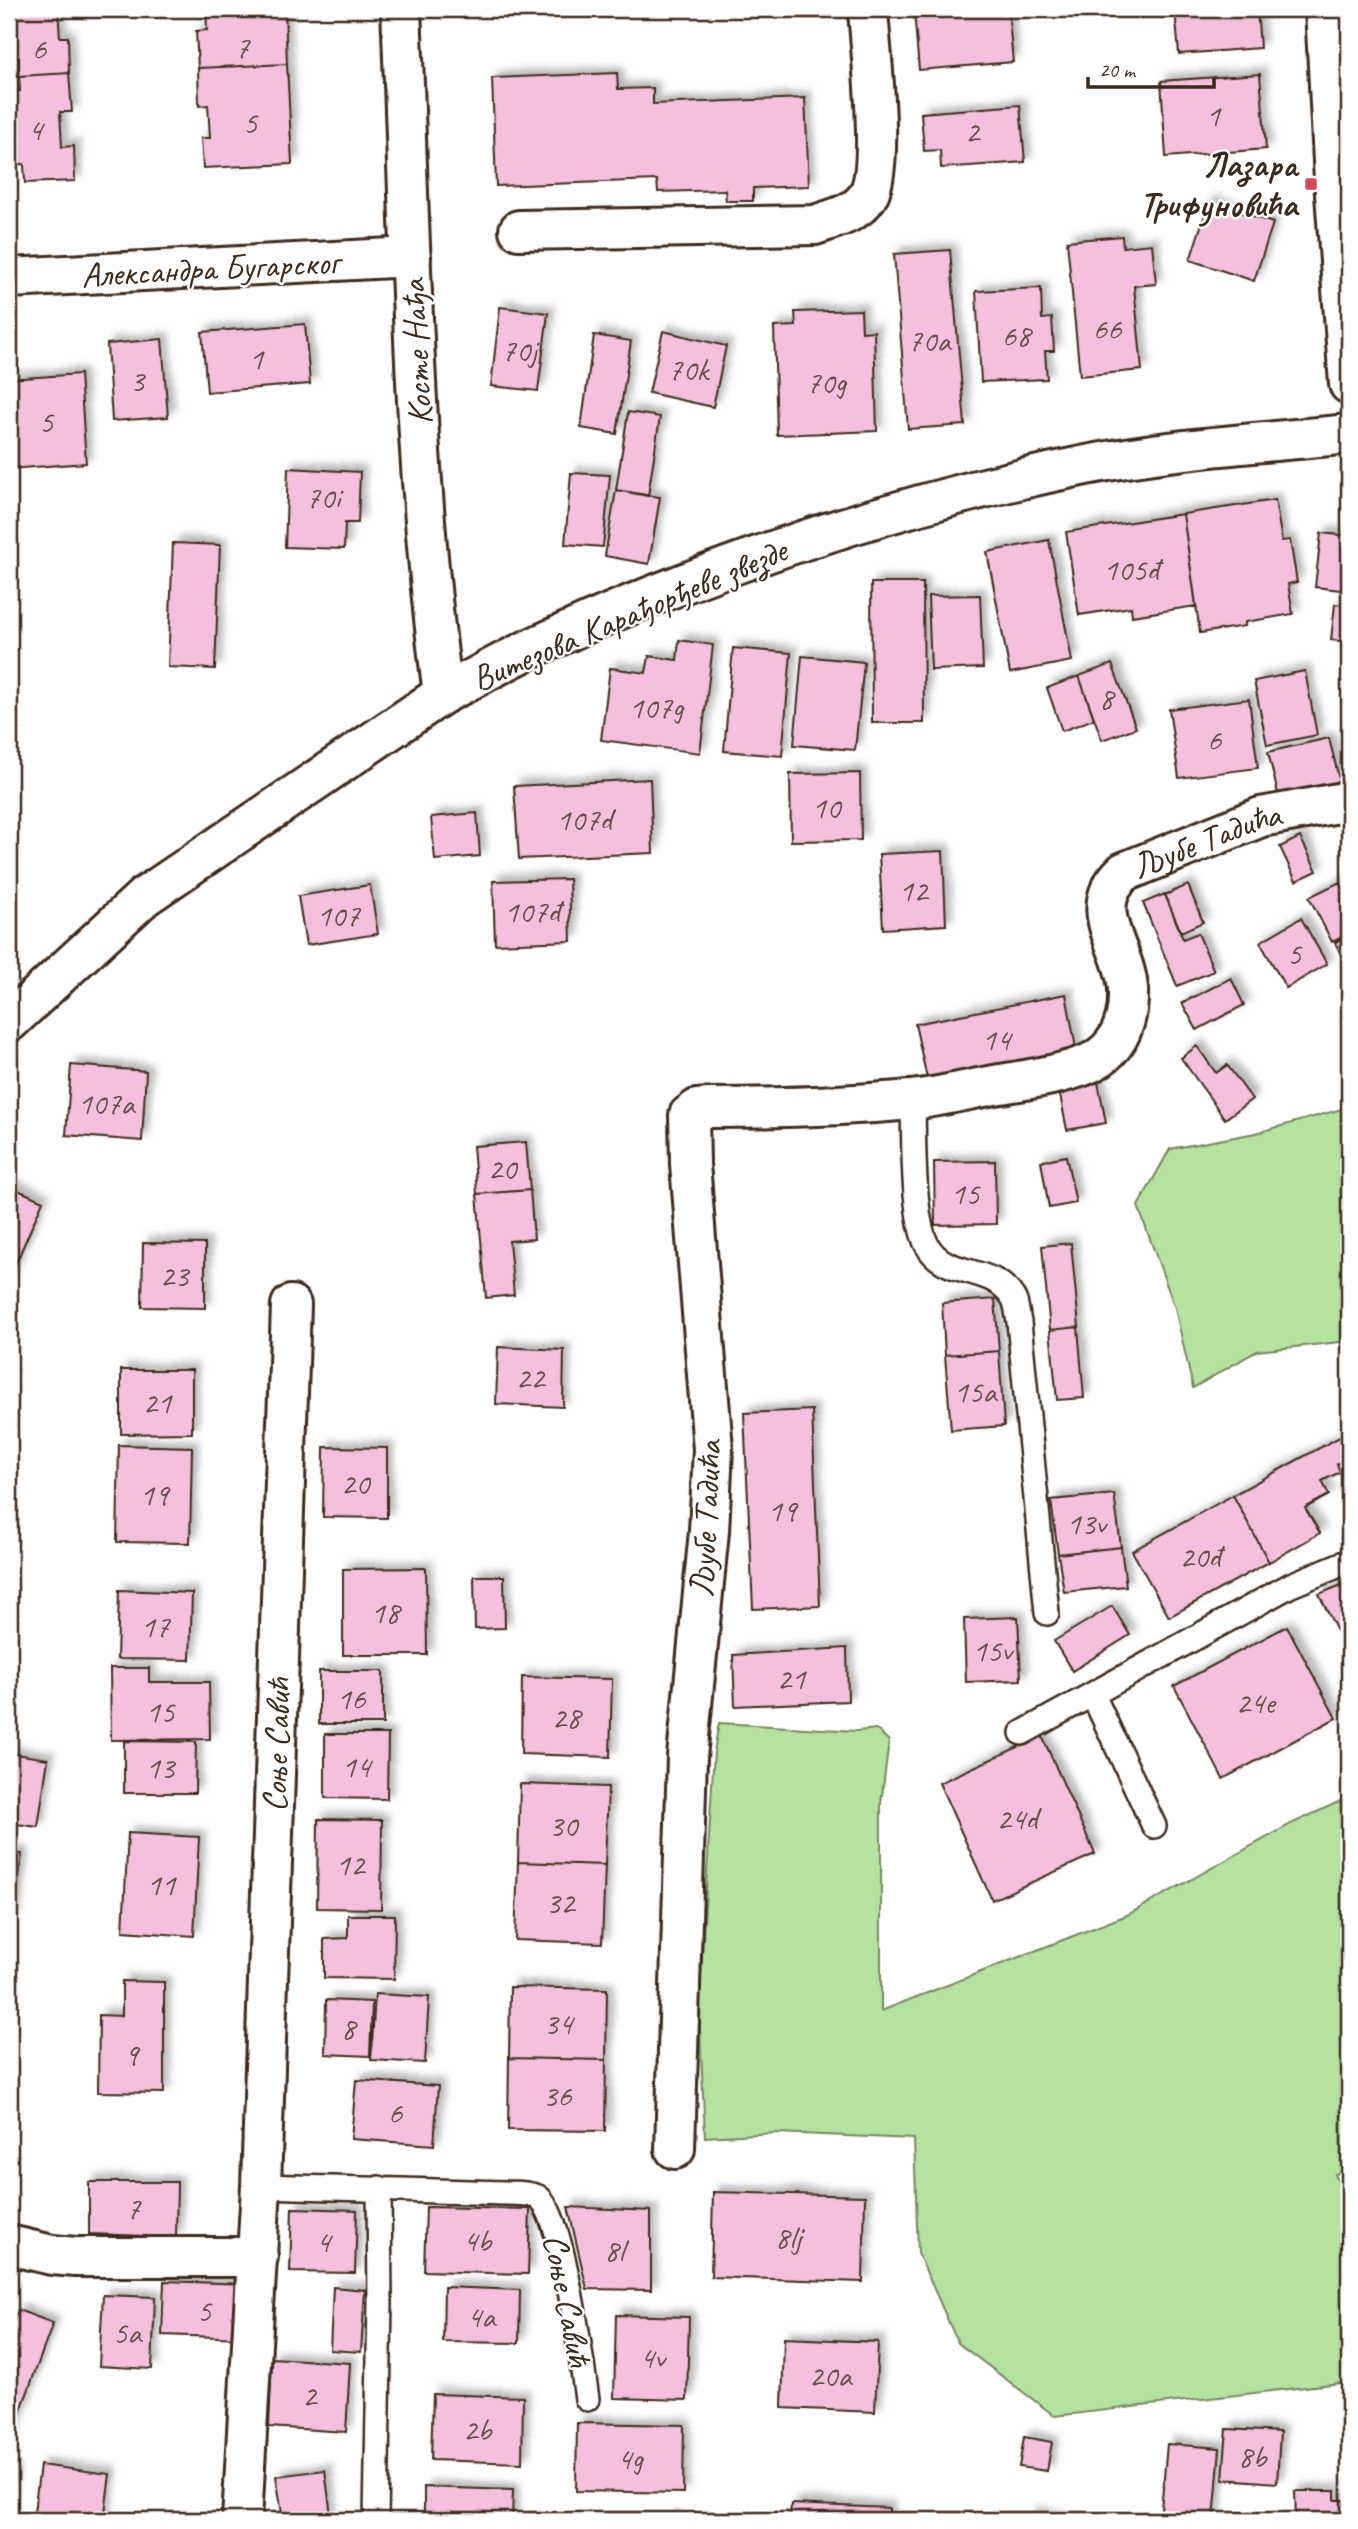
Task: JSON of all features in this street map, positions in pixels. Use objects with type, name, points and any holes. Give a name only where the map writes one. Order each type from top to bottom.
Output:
[{"type":"street","name":"Косте Нађа","points":[[401,9],[411,257],[430,595],[443,694]]},
{"type":"street","points":[[519,230],[815,225],[848,214],[867,197],[876,172],[868,9]]},
{"type":"street","points":[[1325,9],[1349,384]]},
{"type":"street","name":"Александра Бугарског","points":[[9,278],[411,257]]},
{"type":"street","name":"Витезова Карађорђеве звезде","points":[[9,1022],[144,897],[443,694],[532,648],[762,554],[896,512],[1014,481],[1088,465],[1175,451],[1349,434]]},
{"type":"street","name":"Љубе Тадића","points":[[675,2148],[687,1757],[709,1531],[713,1449],[690,1164],[689,1115],[697,1109],[709,1108],[787,1108],[913,1100],[1042,1077],[1096,1061],[1112,1048],[1125,1023],[1128,992],[1126,978],[1105,906],[1114,881],[1124,872],[1261,817],[1349,800]]},
{"type":"street","name":"Соње Савић","points":[[242,2520],[261,2186],[291,1305]]},
{"type":"street","points":[[9,2245],[52,2255],[76,2257],[258,2257]]},
{"type":"lane","points":[[913,1100],[919,1223],[927,1246],[939,1262],[996,1279],[1014,1297],[1019,1322],[1047,1613]]},
{"type":"lane","points":[[1022,1733],[1291,1585],[1349,1561]]},
{"type":"lane","points":[[1093,1695],[1154,1826]]},
{"type":"lane","name":"Соње Савић","points":[[261,2186],[506,2193],[537,2197],[548,2208],[561,2252],[587,2399]]},
{"type":"lane","points":[[376,2520],[379,2188]]},
{"type":"green space","points":[[1349,1107],[1349,1341],[1257,1351],[1193,1388],[1175,1308],[1138,1206],[1170,1149],[1256,1133]]},
{"type":"green space","points":[[9,1318],[17,1321],[9,1366]]},
{"type":"green space","points":[[719,1723],[857,1731],[876,1729],[889,1741],[881,1803],[881,2011],[1127,1915],[1291,1824],[1349,1797],[1349,2169],[1335,2174],[1349,2206],[1349,2382],[1055,2416],[958,2343],[918,2253],[914,2139],[777,2133],[705,2137],[699,2009],[714,1751]]},
{"type":"building","points":[[9,9],[58,9],[60,37],[68,37],[69,73],[19,76],[19,58],[9,58]]},
{"type":"building","points":[[206,9],[285,9],[287,64],[198,68],[196,31],[207,30]]},
{"type":"building","points":[[1008,9],[1013,62],[919,70],[914,11]]},
{"type":"building","points":[[1175,9],[1257,9],[1260,48],[1179,54]]},
{"type":"building","points":[[287,64],[292,164],[203,168],[201,138],[210,138],[208,105],[199,106],[198,68]]},
{"type":"building","points":[[69,73],[72,112],[60,112],[62,147],[74,146],[75,181],[25,183],[24,164],[9,165],[9,91],[20,91],[19,76]]},
{"type":"building","points":[[617,73],[618,89],[653,88],[653,104],[805,98],[809,186],[753,188],[753,201],[726,201],[725,190],[658,192],[657,180],[496,186],[492,78]]},
{"type":"building","points":[[1260,74],[1266,149],[1166,157],[1161,81]]},
{"type":"building","points":[[1020,105],[1025,162],[941,168],[940,150],[924,151],[921,113]]},
{"type":"building","points":[[1209,202],[1273,223],[1254,281],[1190,260]]},
{"type":"building","points":[[1122,236],[1123,247],[1152,244],[1156,284],[1134,286],[1142,370],[1080,376],[1067,241]]},
{"type":"building","points":[[950,250],[965,425],[908,429],[894,254]]},
{"type":"building","points":[[1041,288],[1042,319],[1052,318],[1054,351],[1045,351],[1047,379],[981,382],[976,291]]},
{"type":"building","points":[[500,307],[548,313],[538,391],[491,386]]},
{"type":"building","points":[[861,310],[862,332],[874,331],[877,431],[777,435],[774,327],[796,326],[795,312]]},
{"type":"building","points":[[305,324],[310,384],[207,392],[202,332]]},
{"type":"building","points":[[663,331],[726,346],[713,407],[649,393]]},
{"type":"building","points":[[594,335],[631,341],[617,434],[581,428]]},
{"type":"building","points":[[162,339],[168,417],[112,421],[107,344]]},
{"type":"building","points":[[80,374],[86,463],[9,469],[9,379]]},
{"type":"building","points":[[628,412],[660,417],[648,496],[616,490]]},
{"type":"building","points":[[288,468],[360,472],[358,523],[345,523],[344,549],[285,547]]},
{"type":"building","points":[[571,473],[610,475],[603,547],[565,544]]},
{"type":"building","points":[[616,490],[660,497],[649,564],[605,556]]},
{"type":"building","points":[[1275,500],[1282,541],[1290,540],[1297,582],[1288,584],[1293,614],[1245,622],[1245,626],[1200,633],[1183,514]]},
{"type":"building","points":[[1183,514],[1196,606],[1132,616],[1131,607],[1079,615],[1066,532]]},
{"type":"building","points":[[1321,533],[1349,536],[1349,591],[1315,587]]},
{"type":"building","points":[[1049,540],[1072,661],[1010,673],[987,552]]},
{"type":"building","points":[[173,543],[220,545],[215,669],[168,667]]},
{"type":"building","points":[[871,583],[923,583],[924,723],[872,723]]},
{"type":"building","points":[[980,595],[983,668],[931,670],[928,596]]},
{"type":"building","points":[[1335,604],[1349,606],[1349,642],[1331,640]]},
{"type":"building","points":[[679,640],[713,645],[700,753],[601,740],[610,668],[646,673],[649,656],[677,660]]},
{"type":"building","points":[[733,648],[791,653],[782,756],[724,751]]},
{"type":"building","points":[[802,656],[864,662],[855,750],[794,745]]},
{"type":"building","points":[[1112,664],[1136,728],[1102,740],[1079,676]]},
{"type":"building","points":[[1305,671],[1317,735],[1267,745],[1254,681]]},
{"type":"building","points":[[1079,676],[1094,719],[1062,731],[1047,688]]},
{"type":"building","points":[[1249,699],[1258,768],[1179,778],[1169,709]]},
{"type":"building","points":[[1329,738],[1340,783],[1279,798],[1268,752]]},
{"type":"building","points":[[860,773],[861,840],[791,841],[790,774]]},
{"type":"building","points":[[650,779],[653,853],[519,859],[514,786]]},
{"type":"building","points":[[477,813],[480,856],[435,860],[431,817]]},
{"type":"building","points":[[1300,837],[1317,871],[1296,881],[1280,847]]},
{"type":"building","points":[[1349,839],[1349,874],[1344,840]]},
{"type":"building","points":[[943,851],[946,925],[883,929],[879,854]]},
{"type":"building","points":[[569,879],[571,941],[495,944],[493,881]]},
{"type":"building","points":[[1340,882],[1349,901],[1349,933],[1332,942],[1309,897]]},
{"type":"building","points":[[370,885],[378,934],[306,945],[298,896]]},
{"type":"building","points":[[1188,885],[1203,922],[1181,932],[1165,895]]},
{"type":"building","points":[[1165,894],[1183,939],[1198,933],[1214,971],[1177,986],[1143,903]]},
{"type":"building","points":[[1301,918],[1327,964],[1286,988],[1260,942]]},
{"type":"building","points":[[1349,936],[1349,972],[1335,942]]},
{"type":"building","points":[[1231,978],[1244,1005],[1197,1030],[1182,1003]]},
{"type":"building","points":[[1066,994],[1077,1054],[928,1083],[915,1024]]},
{"type":"building","points":[[1197,1046],[1216,1073],[1227,1065],[1252,1099],[1225,1119],[1181,1058]]},
{"type":"building","points":[[71,1065],[146,1071],[142,1141],[66,1135]]},
{"type":"building","points":[[1097,1077],[1106,1123],[1067,1130],[1058,1085]]},
{"type":"building","points":[[526,1142],[530,1190],[477,1194],[473,1146]]},
{"type":"building","points":[[1066,1156],[1076,1203],[1049,1208],[1041,1161]]},
{"type":"building","points":[[995,1161],[996,1224],[935,1225],[934,1162]]},
{"type":"building","points":[[9,1186],[43,1201],[9,1279]]},
{"type":"building","points":[[530,1190],[534,1239],[509,1241],[514,1295],[486,1298],[477,1194]]},
{"type":"building","points":[[143,1243],[205,1244],[205,1308],[142,1307]]},
{"type":"building","points":[[1071,1243],[1079,1327],[1050,1330],[1042,1246]]},
{"type":"building","points":[[995,1299],[999,1351],[945,1355],[942,1303]]},
{"type":"building","points":[[1078,1327],[1084,1398],[1057,1400],[1050,1330]]},
{"type":"building","points":[[498,1347],[564,1350],[563,1407],[496,1404]]},
{"type":"building","points":[[999,1351],[1004,1426],[951,1430],[945,1355]]},
{"type":"building","points":[[121,1370],[192,1370],[192,1433],[121,1434]]},
{"type":"building","points":[[812,1410],[820,1606],[753,1609],[744,1413]]},
{"type":"building","points":[[1345,1434],[1349,1441],[1349,1457],[1337,1464],[1340,1472],[1322,1481],[1329,1495],[1305,1508],[1320,1533],[1269,1562],[1233,1495]]},
{"type":"building","points":[[119,1445],[192,1447],[190,1543],[117,1542]]},
{"type":"building","points":[[324,1447],[387,1448],[387,1518],[323,1517]]},
{"type":"building","points":[[1114,1494],[1121,1547],[1058,1554],[1051,1500]]},
{"type":"building","points":[[1233,1495],[1269,1562],[1169,1617],[1132,1551]]},
{"type":"building","points":[[1121,1547],[1126,1586],[1064,1592],[1058,1554]]},
{"type":"building","points":[[426,1568],[427,1655],[343,1655],[343,1569]]},
{"type":"building","points":[[474,1576],[504,1576],[505,1628],[475,1629]]},
{"type":"building","points":[[1349,1582],[1349,1656],[1319,1594]]},
{"type":"building","points":[[119,1590],[192,1593],[190,1660],[117,1659]]},
{"type":"building","points":[[1112,1606],[1130,1635],[1072,1671],[1054,1641]]},
{"type":"building","points":[[1018,1617],[1021,1680],[966,1682],[964,1619]]},
{"type":"building","points":[[1287,1626],[1336,1718],[1223,1779],[1174,1686]]},
{"type":"building","points":[[847,1648],[848,1701],[735,1706],[733,1655]]},
{"type":"building","points":[[110,1668],[149,1668],[149,1682],[209,1682],[210,1739],[111,1740]]},
{"type":"building","points":[[319,1671],[383,1671],[383,1724],[319,1724]]},
{"type":"building","points":[[522,1677],[612,1679],[610,1757],[521,1754]]},
{"type":"building","points":[[325,1734],[388,1734],[387,1799],[325,1798]]},
{"type":"building","points":[[1042,1736],[1095,1854],[992,1900],[939,1783]]},
{"type":"building","points":[[124,1741],[196,1742],[195,1793],[124,1793]]},
{"type":"building","points":[[9,1753],[48,1759],[38,1827],[9,1823]]},
{"type":"building","points":[[520,1784],[608,1787],[605,1865],[518,1862]]},
{"type":"building","points":[[318,1819],[382,1820],[381,1909],[317,1908]]},
{"type":"building","points":[[128,1833],[199,1837],[194,1936],[123,1931]]},
{"type":"building","points":[[9,1852],[22,1854],[14,1918],[9,1917]]},
{"type":"building","points":[[518,1862],[605,1865],[602,1943],[515,1940]]},
{"type":"building","points":[[348,1915],[395,1915],[394,1979],[324,1978],[324,1939],[348,1938]]},
{"type":"building","points":[[122,1981],[164,1982],[164,2093],[98,2092],[99,2015],[122,2016]]},
{"type":"building","points":[[510,1987],[607,1989],[606,2060],[509,2058]]},
{"type":"building","points":[[375,1994],[429,1997],[425,2063],[371,2060]]},
{"type":"building","points":[[326,2000],[372,2002],[370,2056],[325,2054]]},
{"type":"building","points":[[509,2058],[606,2060],[605,2131],[508,2130]]},
{"type":"building","points":[[356,2080],[438,2086],[434,2145],[351,2139]]},
{"type":"building","points":[[89,2182],[177,2182],[176,2237],[89,2234]]},
{"type":"building","points":[[713,2192],[865,2196],[863,2282],[711,2277]]},
{"type":"building","points":[[426,2207],[530,2209],[528,2274],[424,2271]]},
{"type":"building","points":[[568,2207],[651,2211],[651,2290],[587,2289]]},
{"type":"building","points":[[292,2208],[357,2210],[355,2273],[290,2272]]},
{"type":"building","points":[[164,2281],[246,2284],[244,2338],[162,2335]]},
{"type":"building","points":[[333,2287],[365,2290],[361,2352],[330,2350]]},
{"type":"building","points":[[444,2287],[520,2290],[519,2343],[443,2342]]},
{"type":"building","points":[[103,2295],[155,2297],[152,2369],[99,2366]]},
{"type":"building","points":[[18,2310],[53,2323],[10,2440],[9,2333]]},
{"type":"building","points":[[616,2315],[689,2317],[687,2400],[614,2398]]},
{"type":"building","points":[[784,2338],[878,2342],[875,2412],[782,2408]]},
{"type":"building","points":[[272,2358],[350,2363],[346,2432],[269,2427]]},
{"type":"building","points":[[433,2394],[523,2397],[522,2463],[431,2460]]},
{"type":"building","points":[[577,2423],[684,2425],[683,2493],[576,2491]]},
{"type":"building","points":[[1227,2429],[1280,2432],[1277,2483],[1223,2479]]},
{"type":"building","points":[[1024,2437],[1052,2442],[1047,2471],[1019,2467]]},
{"type":"building","points":[[1167,2444],[1220,2448],[1214,2520],[1160,2520]]},
{"type":"building","points":[[40,2465],[110,2474],[104,2520],[33,2520]]},
{"type":"building","points":[[9,2469],[13,2470],[9,2500]]},
{"type":"building","points":[[325,2470],[331,2515],[283,2520],[276,2476]]},
{"type":"building","points":[[424,2487],[513,2490],[512,2520],[424,2520]]},
{"type":"building","points":[[1295,2491],[1335,2491],[1335,2500],[1344,2500],[1344,2520],[1296,2520]]},
{"type":"building","points":[[1344,2500],[1349,2500],[1349,2520],[1344,2520]]},
{"type":"building","points":[[791,2504],[889,2508],[889,2520],[790,2520]]},
{"type":"building","points":[[1031,2513],[1065,2520],[1030,2520]]},
{"type":"place","name":"Лазара Трифуновића","points":[[1311,184]]}]
